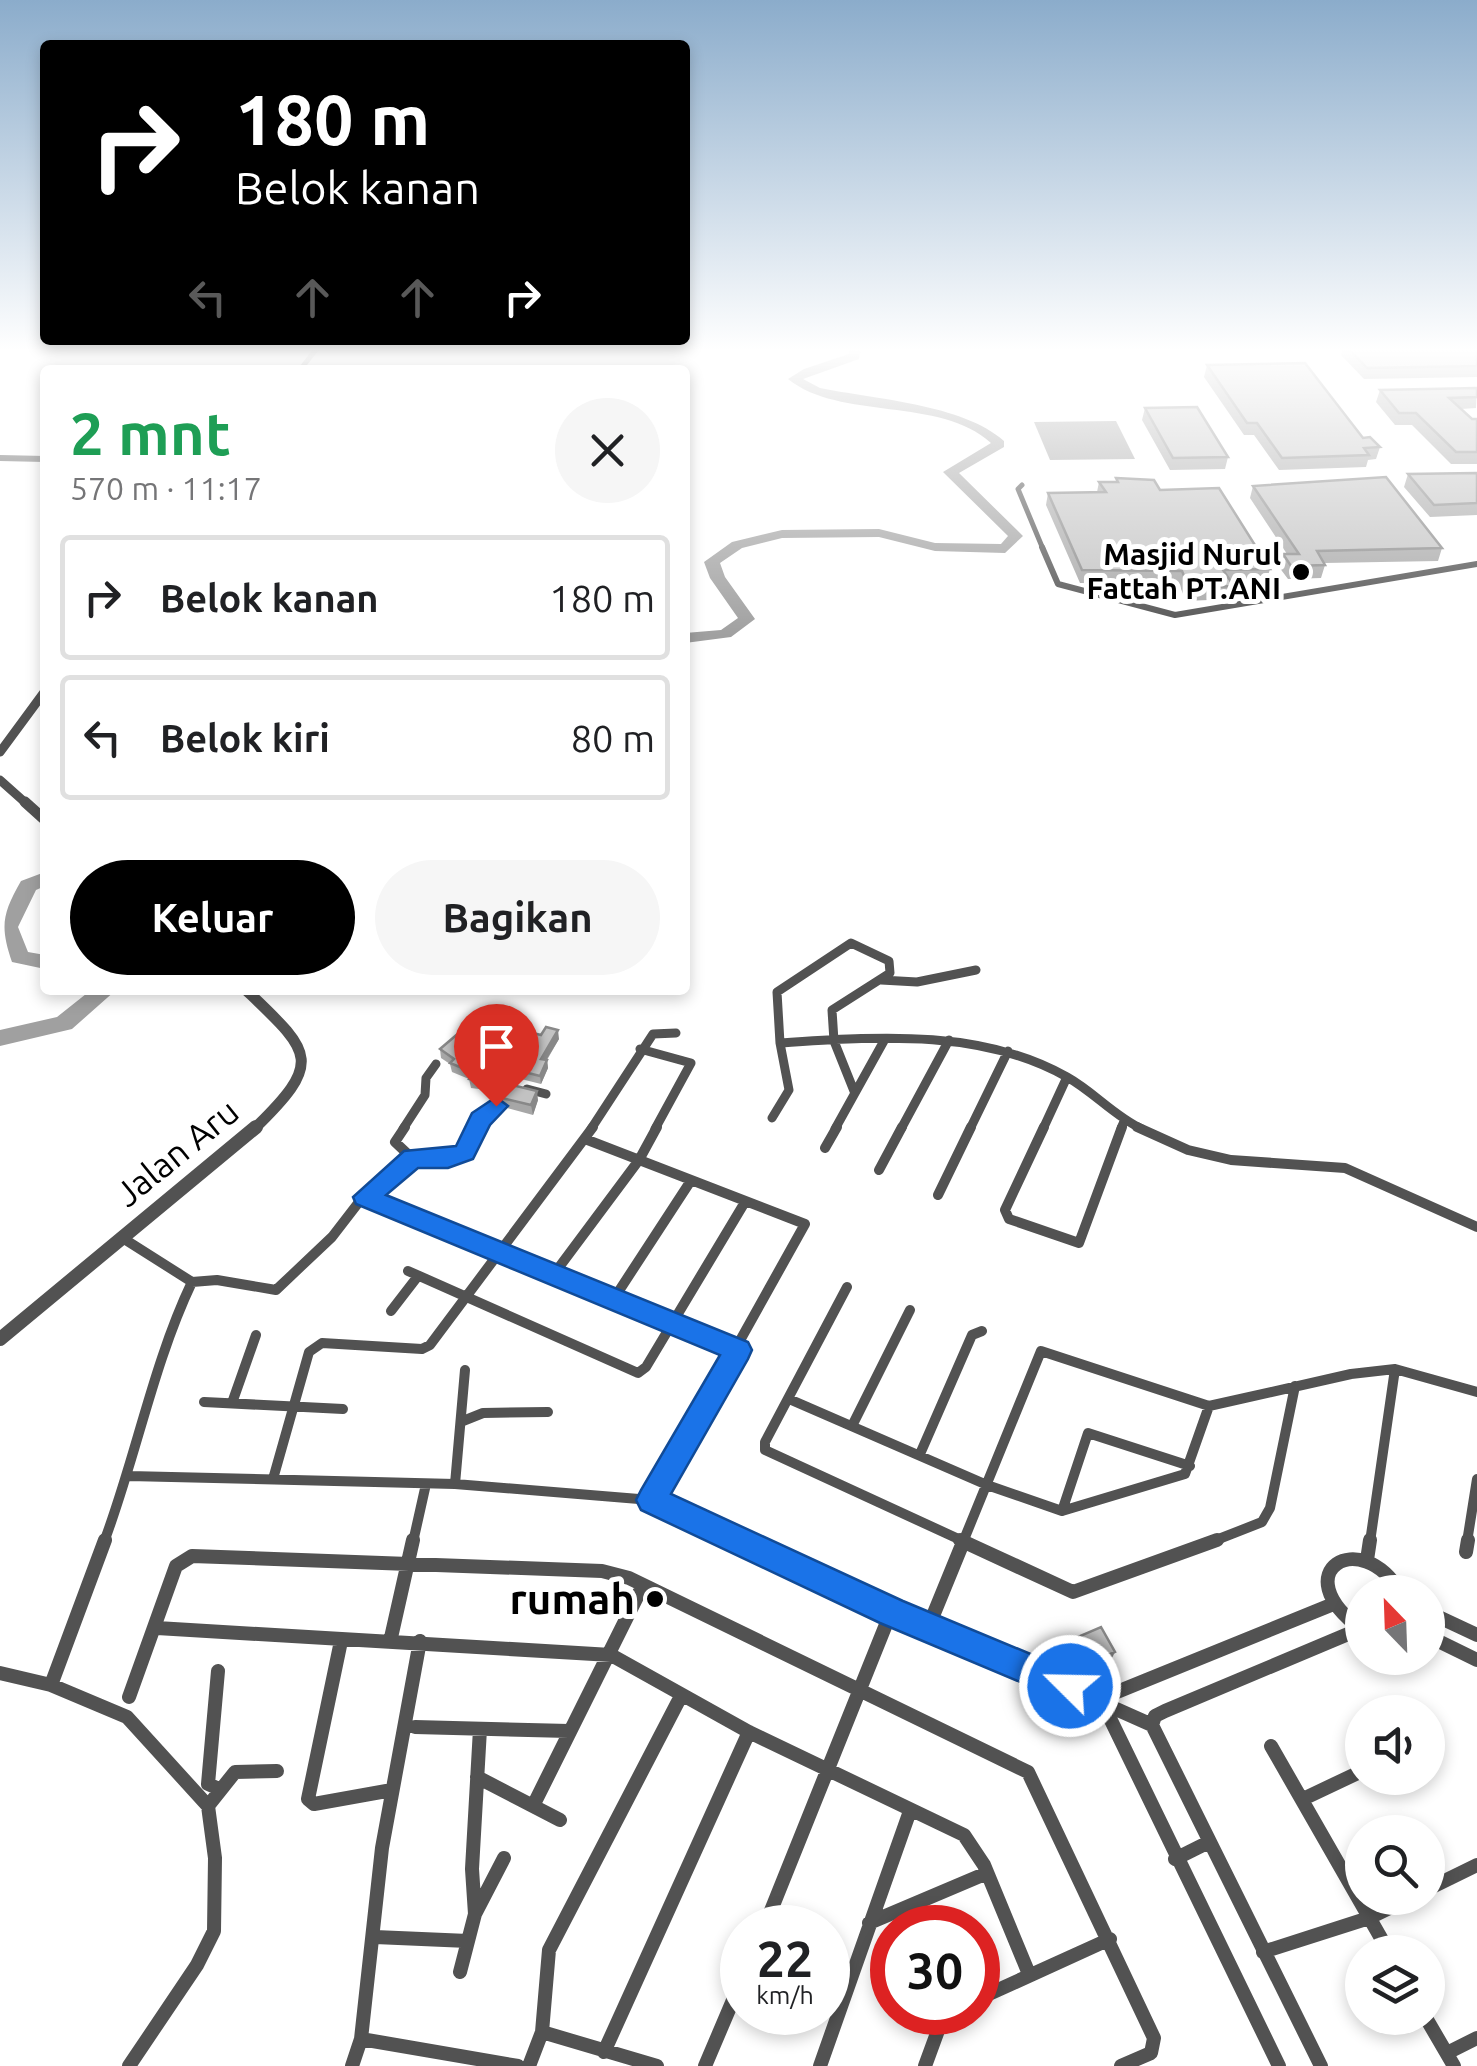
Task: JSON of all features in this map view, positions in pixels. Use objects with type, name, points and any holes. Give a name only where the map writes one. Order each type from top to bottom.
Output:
[{"type":"street","points":[[0,458],[40,460]]},
{"type":"street","points":[[1022,485],[1018,489],[1061,586],[1170,614],[1477,564]]},
{"type":"street","points":[[0,752],[40,698]]},
{"type":"street","points":[[0,780],[40,816]]},
{"type":"street","points":[[772,1118],[790,1090],[780,1043],[777,992],[848,944],[860,944],[891,963],[892,970],[834,1008],[834,1041],[854,1092]]},
{"type":"street","points":[[881,980],[916,982],[976,970]]},
{"type":"street","name":"Jalan Aru","points":[[0,1339],[258,1127],[283,1102],[300,1077],[302,1056],[296,1038],[251,995]]},
{"type":"street","points":[[273,1479],[314,1347],[322,1344],[425,1348],[502,1252],[584,1139],[640,1049],[653,1034],[676,1033]]},
{"type":"street","points":[[825,1148],[885,1039]]},
{"type":"street","points":[[780,1043],[949,1040],[1008,1051],[1067,1078],[1124,1121],[1201,1155],[1345,1168],[1477,1227]]},
{"type":"street","points":[[879,1170],[949,1040]]},
{"type":"street","points":[[554,1274],[639,1160],[691,1061],[640,1049]]},
{"type":"street","points":[[938,1194],[1008,1051]]},
{"type":"street","points":[[505,1058],[502,1069],[510,1085],[546,1094]]},
{"type":"street","points":[[412,1158],[394,1142],[425,1095],[426,1078],[436,1064]]},
{"type":"street","points":[[1067,1078],[1005,1210],[1011,1220],[1079,1243],[1124,1121]]},
{"type":"street","points":[[121,1237],[192,1282],[217,1280],[265,1292],[276,1290],[365,1197],[412,1158],[448,1158],[465,1152],[475,1127],[510,1085]]},
{"type":"street","points":[[584,1139],[690,1182],[801,1220],[806,1228],[652,1500]]},
{"type":"street","points":[[613,1300],[690,1182]]},
{"type":"street","points":[[365,1197],[738,1350]]},
{"type":"street","points":[[391,1310],[413,1273],[634,1373],[646,1367],[745,1202]]},
{"type":"street","points":[[52,1685],[129,1476],[175,1318],[192,1282]]},
{"type":"street","points":[[847,1288],[765,1442],[768,1452],[967,1540],[1068,1591],[1080,1592],[1255,1527],[1270,1508],[1295,1386]]},
{"type":"street","points":[[852,1426],[910,1310]]},
{"type":"street","points":[[920,1454],[972,1336],[982,1332]]},
{"type":"street","points":[[232,1403],[256,1335]]},
{"type":"street","points":[[928,1628],[1041,1351],[1209,1406],[1396,1369],[1477,1392]]},
{"type":"street","points":[[1367,1560],[1396,1369]]},
{"type":"street","points":[[455,1484],[464,1370]]},
{"type":"street","points":[[789,1399],[987,1485],[1062,1511],[1172,1480],[1190,1466],[1209,1406]]},
{"type":"street","points":[[204,1402],[343,1409]]},
{"type":"street","points":[[462,1421],[483,1413],[548,1412]]},
{"type":"street","points":[[1062,1511],[1088,1433],[1190,1466]]},
{"type":"street","points":[[129,1476],[455,1484],[652,1500],[891,1612],[1105,1701],[1152,1725],[1207,1843],[1322,2066]]},
{"type":"street","points":[[1466,1552],[1473,1532],[1477,1479]]},
{"type":"street","points":[[390,1642],[426,1484]]},
{"type":"street","points":[[128,1697],[157,1628],[176,1566],[192,1556],[408,1567],[602,1571],[1028,1772],[1154,2038],[1150,2053],[1121,2066]]},
{"type":"street","points":[[1345,1616],[1331,1606],[1325,1588],[1326,1573],[1335,1562],[1350,1557],[1367,1560],[1388,1575]]},
{"type":"street","points":[[534,1804],[642,1587]]},
{"type":"street","points":[[1279,2066],[1106,1716],[1105,1701],[1112,1694],[1331,1606]]},
{"type":"street","points":[[774,1905],[832,1769],[891,1612]]},
{"type":"street","points":[[1445,1620],[1477,1635]]},
{"type":"street","points":[[157,1628],[611,1655],[750,1732],[832,1769],[973,1843],[1029,1974]]},
{"type":"street","points":[[1152,1725],[1155,1716],[1165,1711],[1345,1636]]},
{"type":"street","points":[[341,1641],[308,1799],[319,1803],[392,1790]]},
{"type":"street","points":[[352,2066],[362,2039],[392,1790],[420,1641]]},
{"type":"street","points":[[1445,1644],[1477,1660]]},
{"type":"street","points":[[218,1671],[215,1730],[206,1774],[208,1784],[220,1789]]},
{"type":"street","points":[[0,1673],[52,1685],[127,1717],[208,1806],[215,1858],[214,1931],[197,1965],[129,2066]]},
{"type":"street","points":[[529,2066],[542,2032],[549,1950],[682,1696]]},
{"type":"street","points":[[415,1727],[570,1731]]},
{"type":"street","points":[[475,1914],[472,1869],[480,1729]]},
{"type":"street","points":[[604,2052],[750,1732]]},
{"type":"street","points":[[1271,1746],[1379,1935]]},
{"type":"street","points":[[208,1806],[240,1767],[277,1771]]},
{"type":"street","points":[[476,1777],[560,1820]]},
{"type":"street","points":[[1303,1799],[1345,1780]]},
{"type":"street","points":[[820,2066],[910,1811]]},
{"type":"street","points":[[1175,1858],[1207,1843]]},
{"type":"street","points":[[460,1972],[475,1914],[504,1858]]},
{"type":"street","points":[[1445,1881],[1477,1865]]},
{"type":"street","points":[[869,1923],[987,1873]]},
{"type":"street","points":[[1262,1952],[1375,1915]]},
{"type":"street","points":[[375,1938],[468,1941]]},
{"type":"street","points":[[1000,1988],[1110,1939]]},
{"type":"street","points":[[705,2066],[720,2031]]},
{"type":"street","points":[[542,2032],[656,2066]]},
{"type":"street","points":[[925,2066],[936,2035]]},
{"type":"street","points":[[1436,2035],[1450,2059],[1477,2038]]},
{"type":"street","points":[[362,2039],[518,2066]]},
{"type":"shaded area","points":[[1043,443],[1127,443],[1135,459],[1050,460]]},
{"type":"building","points":[[1165,443],[1220,443],[1228,457],[1173,458]]},
{"type":"building","points":[[1272,443],[1376,443],[1380,447],[1364,448],[1369,455],[1282,458]]},
{"type":"building","points":[[1447,443],[1477,443],[1477,452],[1456,452]]},
{"type":"building","points":[[1477,473],[1477,503],[1434,505],[1408,474]]},
{"type":"building","points":[[1386,477],[1442,548],[1317,551],[1325,565],[1291,566],[1283,554],[1299,554],[1253,486]]},
{"type":"building","points":[[1116,478],[1154,480],[1160,490],[1219,488],[1270,569],[1223,570],[1234,586],[1189,588],[1182,571],[1082,570],[1048,493],[1106,492],[1099,482],[1118,482]]},
{"type":"building","points":[[475,1019],[541,1035],[546,1027],[558,1030],[541,1059],[547,1060],[540,1076],[516,1070],[525,1049],[502,1041],[496,1047],[485,1081],[469,1079],[472,1072],[450,1063],[454,1059],[440,1049]]},
{"type":"building","points":[[512,1085],[537,1091],[531,1105],[502,1098]]},
{"type":"building","points":[[1101,1627],[1115,1652],[1087,1664],[1073,1639]]},
{"type":"waterway","points":[[690,638],[725,634],[747,619],[718,578],[712,562],[737,545],[782,534],[879,533],[935,547],[1005,549],[1016,536],[950,472],[998,443]]},
{"type":"waterway","points":[[40,880],[28,886],[8,927],[20,957],[40,961]]},
{"type":"waterway","points":[[0,1038],[64,1023],[99,995]]},
{"type":"place","name":"Masjid Nurul Fattah PT.ANI","points":[[1301,572]]},
{"type":"place","name":"rumah","points":[[655,1599]]},
{"type":"route","points":[[496,1106],[480,1120],[460,1156],[412,1158],[365,1197],[738,1350],[652,1500],[891,1612],[1070,1686]]}]
